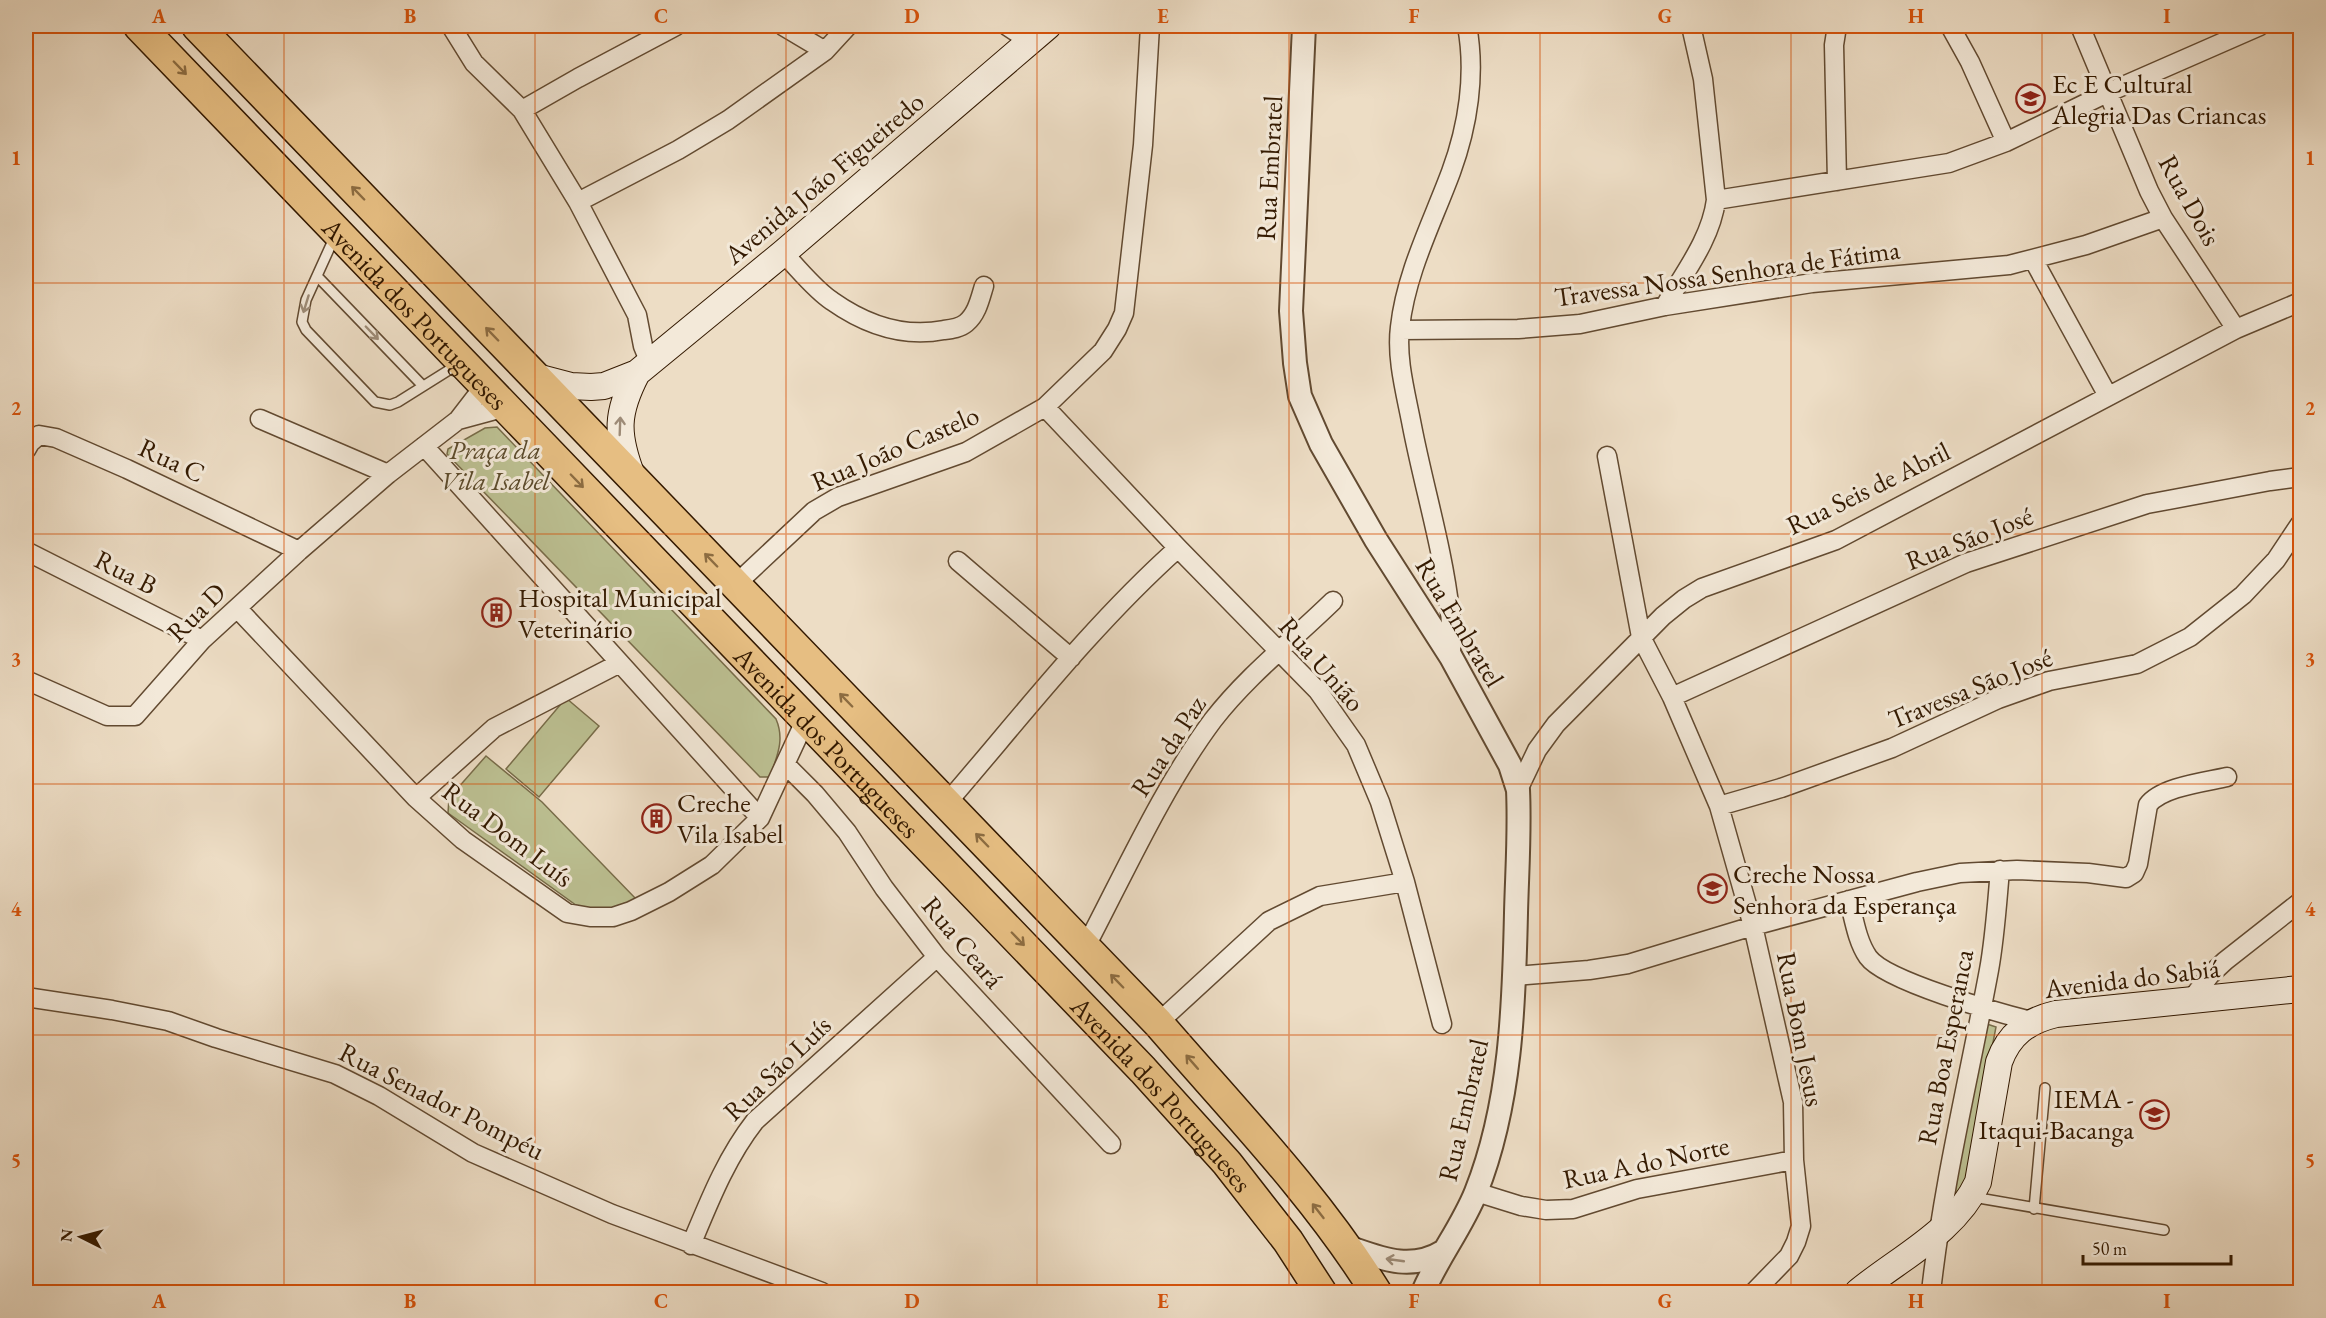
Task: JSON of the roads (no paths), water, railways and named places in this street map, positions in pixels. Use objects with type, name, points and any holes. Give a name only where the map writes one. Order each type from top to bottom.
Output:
[{"type":"highway","name":"Avenida dos Portugueses","points":[[139,26],[1143,1070],[1227,1162],[1288,1241],[1321,1293]]},
{"type":"highway","name":"Avenida dos Portugueses","points":[[197,26],[1158,1023],[1292,1177],[1345,1246],[1376,1293]]},
{"type":"highway","points":[[870,786],[915,814],[1008,911],[1018,910],[1022,906],[1028,889]]},
{"type":"main road","name":"Avenida João Figueiredo","points":[[533,376],[571,386],[591,387],[612,383],[643,368],[783,253],[1039,33]]},
{"type":"main road","name":"Avenida João Figueiredo","points":[[633,479],[620,441],[619,425],[622,408],[643,368]]},
{"type":"main road","name":"Avenida do Sabiá","points":[[1858,1293],[1937,1232],[1961,1210],[1971,1197],[1978,1182],[1999,1062],[2010,1040],[2031,1021],[2056,1014],[2301,989]]},
{"type":"street","points":[[451,26],[474,63],[522,110],[578,202],[637,315],[643,346],[643,368]]},
{"type":"street","points":[[522,110],[676,26]]},
{"type":"street","points":[[783,26],[825,51]]},
{"type":"street","points":[[578,202],[678,150],[728,120],[825,51],[848,26]]},
{"type":"street","points":[[1007,26],[1039,33]]},
{"type":"street","name":"Rua João Castelo","points":[[735,585],[791,531],[822,506],[838,497],[966,452],[1045,407],[1103,351],[1124,313],[1142,155],[1150,26]]},
{"type":"street","name":"Rua Embratel","points":[[1304,26],[1291,311],[1300,396],[1321,444],[1376,540],[1450,657],[1510,765],[1518,790],[1515,976],[1509,1054],[1498,1114],[1476,1192],[1424,1293]]},
{"type":"street","points":[[1450,657],[1451,614],[1441,547],[1420,466],[1402,376],[1400,330],[1403,306],[1413,270],[1452,170],[1463,130],[1471,83],[1467,26]]},
{"type":"street","points":[[1665,306],[1708,231],[1714,216],[1716,200],[1702,79],[1691,26]]},
{"type":"street","points":[[1836,181],[1834,45],[1837,26]]},
{"type":"street","points":[[1950,26],[1970,62],[2006,142]]},
{"type":"street","name":"Rua Dois","points":[[2080,26],[2107,93],[2163,218],[2236,329]]},
{"type":"street","points":[[1716,200],[1949,163],[2006,142],[2107,93],[2260,26]]},
{"type":"street","name":"Travessa Nossa Senhora de Fátima","points":[[1400,330],[1518,329],[1580,324],[1665,306],[1812,283],[2009,265],[2085,245],[2163,218]]},
{"type":"street","points":[[783,253],[830,300],[856,316],[885,328],[909,333],[929,333],[956,328],[966,322],[977,308],[984,286]]},
{"type":"street","points":[[2033,259],[2108,396]]},
{"type":"street","name":"Rua Seis de Abril","points":[[1518,790],[1537,750],[1556,724],[1641,637],[1684,599],[1702,588],[1836,540],[2236,329],[2301,302]]},
{"type":"street","name":"Rua D","points":[[26,680],[107,716],[135,716],[202,640],[298,551],[388,474],[458,420],[485,385]]},
{"type":"street","name":"Rua D","points":[[458,420],[506,407]]},
{"type":"street","name":"Rua União","points":[[1045,407],[1178,548],[1318,691],[1356,745],[1380,802],[1405,882],[1442,1024]]},
{"type":"street","points":[[260,419],[388,474]]},
{"type":"street","name":"Rua C","points":[[26,450],[39,435],[56,438],[127,469],[298,551]]},
{"type":"street","points":[[424,446],[760,818]]},
{"type":"street","name":"Rua Bom Jesus","points":[[1607,456],[1641,637],[1672,696],[1719,806],[1753,926],[1793,1102],[1794,1160],[1801,1226],[1789,1256],[1754,1293]]},
{"type":"street","name":"Rua São José","points":[[1672,696],[1966,563],[2147,504],[2301,477]]},
{"type":"street","name":"Travessa São José","points":[[1719,806],[1781,788],[1892,748],[1998,699],[2049,681],[2136,664],[2190,637],[2243,595],[2276,560],[2301,524]]},
{"type":"street","points":[[946,804],[1071,658],[1136,588],[1178,548]]},
{"type":"street","name":"Rua B","points":[[26,551],[202,640]]},
{"type":"street","points":[[958,561],[1071,658]]},
{"type":"street","name":"Rua da Paz","points":[[1085,948],[1173,782],[1212,721],[1234,695],[1333,601]]},
{"type":"street","name":"Rua Dom Luís","points":[[237,608],[416,798],[463,840],[567,912],[613,917],[631,911],[669,892],[712,865],[760,818],[806,719]]},
{"type":"street","points":[[416,798],[494,728],[620,663]]},
{"type":"street","name":"Rua Ceará","points":[[786,765],[815,794],[847,832],[884,888],[937,957],[1111,1144]]},
{"type":"street","points":[[1515,976],[1589,970],[1628,964],[1753,926],[1917,882],[1960,873],[2000,870],[2088,873],[2126,878],[2134,873],[2138,864],[2148,805],[2153,799],[2166,792],[2227,777]]},
{"type":"street","name":"Rua Boa Esperanca","points":[[1931,1293],[1937,1232],[1989,968],[2000,870]]},
{"type":"street","points":[[1158,1023],[1269,921],[1320,896],[1405,882]]},
{"type":"street","points":[[1849,900],[1860,939],[1869,958],[1885,970],[1980,1008],[2031,1021]]},
{"type":"street","points":[[2191,1000],[2210,975],[2225,961],[2301,902]]},
{"type":"street","name":"Rua São Luís","points":[[691,1245],[714,1191],[740,1140],[754,1121],[937,957]]},
{"type":"street","name":"Rua Senador Pompéu","points":[[26,997],[168,1021],[336,1074],[379,1096],[473,1153],[612,1214],[822,1293]]},
{"type":"street","name":"Rua A do Norte","points":[[1476,1192],[1521,1206],[1546,1210],[1573,1209],[1637,1189],[1794,1160]]},
{"type":"street","points":[[1345,1246],[1382,1258],[1409,1262],[1432,1258],[1444,1251]]},
{"type":"lane","points":[[337,231],[306,300],[302,322],[306,330],[359,386],[375,402],[390,405],[462,362]]},
{"type":"lane","points":[[317,276],[423,386]]},
{"type":"lane","points":[[2034,1209],[2044,1088]]},
{"type":"lane","points":[[1971,1197],[2164,1230]]},
{"type":"place","name":"Ec E Cultural Alegria Das Criancas","points":[[2031,99]]},
{"type":"place","name":"Hospital Municipal Veterinário","points":[[497,613]]},
{"type":"place","name":"Creche Vila Isabel","points":[[656,818]]},
{"type":"place","name":"Creche Nossa Senhora da Esperança","points":[[1712,889]]},
{"type":"place","name":"IEMA - Itaqui-Bacanga","points":[[2155,1114]]},
{"type":"park label","name":"Praça da Vila Isabel","points":[[495,464]]}]
